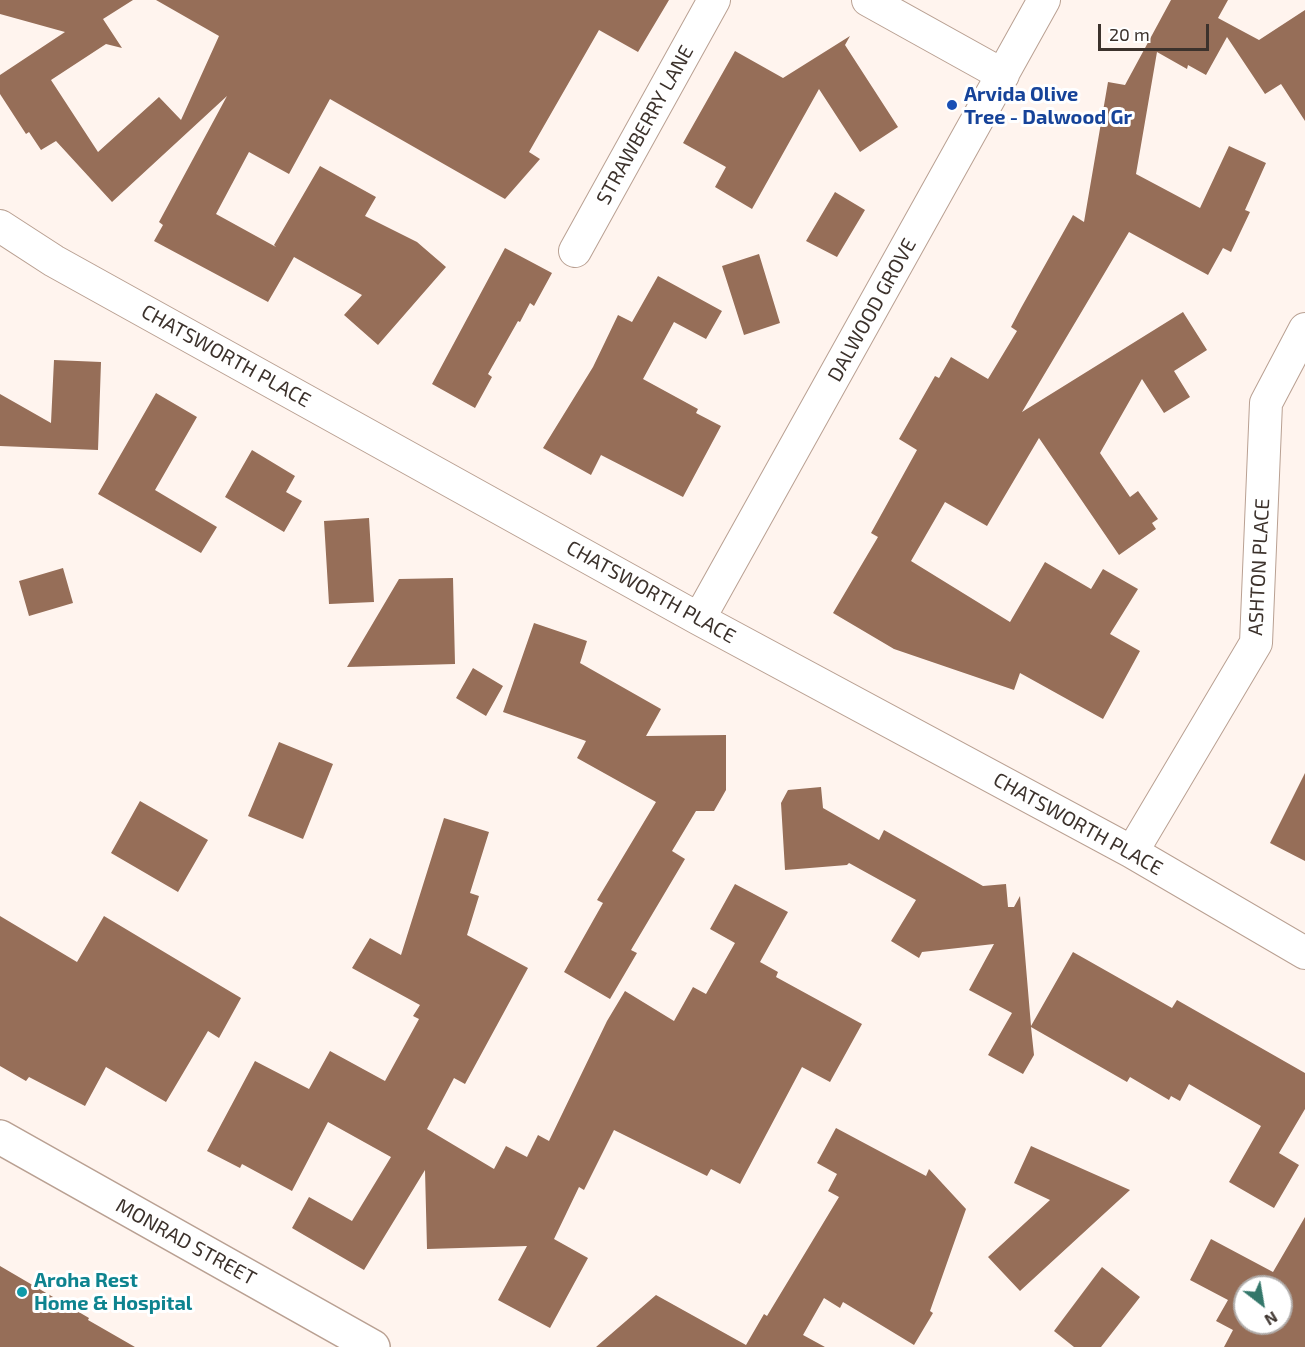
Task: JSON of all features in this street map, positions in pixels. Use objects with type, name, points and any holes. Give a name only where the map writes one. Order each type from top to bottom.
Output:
[{"type":"street","name":"STRAWBERRY LANE","points":[[575,251],[714,0]]},
{"type":"street","points":[[868,0],[1003,75]]},
{"type":"street","name":"DALWOOD GROVE","points":[[699,619],[1044,0]]},
{"type":"street","name":"CHATSWORTH PLACE","points":[[0,226],[54,261],[699,619],[1132,852],[1305,953]]},
{"type":"street","name":"ASHTON PLACE","points":[[1132,852],[1256,644],[1266,403],[1305,329]]},
{"type":"street","name":"MONRAD STREET","points":[[0,1137],[373,1347]]},
{"type":"building","points":[[0,0],[133,0],[103,19],[122,48],[106,44],[51,80],[98,152],[159,97],[181,120],[219,36],[156,0],[669,0],[638,52],[599,30],[529,152],[540,159],[505,199],[330,99],[289,174],[249,152],[216,214],[276,247],[274,245],[320,166],[376,197],[365,216],[417,242],[446,267],[378,345],[344,315],[362,295],[294,257],[268,302],[154,241],[163,225],[159,222],[227,96],[112,202],[56,141],[41,150],[29,132],[26,134],[0,94],[0,75],[65,32],[0,14]]},
{"type":"building","points":[[1171,0],[1228,0],[1218,18],[1259,40],[1305,10],[1305,121],[1281,84],[1265,94],[1227,37],[1206,75],[1188,65],[1187,69],[1157,52],[1136,174],[1200,208],[1229,146],[1266,163],[1245,210],[1250,212],[1231,252],[1223,248],[1208,275],[1129,232],[1022,412],[1183,312],[1207,350],[1174,371],[1190,397],[1164,413],[1142,379],[1100,453],[1130,497],[1138,491],[1158,519],[1152,523],[1156,529],[1119,555],[1039,438],[987,526],[945,502],[911,561],[1010,622],[1045,562],[1091,589],[1103,569],[1138,589],[1110,634],[1140,651],[1103,719],[1020,673],[1014,690],[894,649],[833,613],[878,537],[871,533],[917,450],[899,439],[935,376],[939,378],[951,357],[988,379],[1017,331],[1011,327],[1073,215],[1084,222],[1108,82],[1125,85]]},
{"type":"building","points":[[850,36],[845,45],[898,127],[860,152],[819,89],[752,209],[715,187],[726,167],[683,143],[735,51],[783,78]]},
{"type":"building","points":[[835,192],[865,210],[837,257],[806,241]]},
{"type":"building","points":[[505,248],[552,273],[534,306],[530,303],[520,322],[518,321],[488,374],[492,377],[475,408],[432,384]]},
{"type":"building","points":[[759,254],[780,323],[744,335],[722,266]]},
{"type":"building","points":[[658,276],[722,311],[706,339],[674,322],[643,379],[698,409],[696,413],[721,426],[683,497],[601,455],[591,475],[543,448],[593,367],[618,315],[632,322]]},
{"type":"building","points":[[54,360],[101,362],[98,450],[0,446],[0,394],[51,423]]},
{"type":"building","points":[[156,393],[197,417],[155,490],[217,527],[201,553],[98,494]]},
{"type":"building","points":[[252,450],[295,476],[286,492],[302,501],[284,532],[225,497]]},
{"type":"building","points":[[369,518],[374,602],[329,604],[324,521]]},
{"type":"building","points":[[63,568],[73,603],[29,616],[19,581]]},
{"type":"building","points":[[453,578],[455,664],[347,667],[399,579]]},
{"type":"building","points":[[534,623],[587,641],[580,663],[661,709],[646,736],[726,735],[726,790],[714,811],[696,811],[672,851],[685,859],[631,950],[637,953],[610,999],[564,972],[603,903],[597,900],[656,802],[577,758],[586,741],[503,712]]},
{"type":"building","points":[[473,668],[503,686],[486,716],[456,698]]},
{"type":"building","points":[[279,742],[333,764],[303,839],[248,816]]},
{"type":"building","points":[[1305,773],[1305,861],[1270,843]]},
{"type":"building","points":[[821,787],[823,808],[879,840],[884,830],[983,886],[1006,884],[1008,907],[1014,907],[1020,896],[1031,1026],[1073,952],[1172,1008],[1177,1000],[1305,1073],[1305,1109],[1279,1153],[1299,1165],[1274,1208],[1229,1182],[1261,1126],[1189,1084],[1180,1101],[1171,1096],[1169,1100],[1130,1077],[1127,1082],[1031,1027],[1034,1055],[1023,1074],[988,1055],[1012,1013],[969,990],[994,944],[922,952],[919,958],[891,941],[916,900],[849,863],[785,870],[781,803],[788,790]]},
{"type":"building","points":[[140,801],[208,840],[178,892],[111,853]]},
{"type":"building","points":[[444,818],[489,832],[470,893],[479,896],[467,935],[528,968],[465,1084],[454,1078],[427,1129],[494,1169],[506,1146],[527,1157],[538,1135],[549,1141],[607,1021],[625,991],[674,1021],[693,987],[706,994],[735,943],[710,929],[735,884],[788,912],[760,962],[778,972],[776,977],[862,1024],[830,1082],[802,1067],[740,1184],[711,1169],[707,1176],[614,1130],[584,1190],[579,1187],[554,1239],[588,1258],[550,1328],[498,1300],[527,1246],[427,1249],[425,1170],[364,1270],[292,1228],[309,1197],[352,1221],[391,1157],[328,1122],[292,1191],[242,1164],[240,1168],[207,1151],[255,1061],[309,1089],[330,1051],[385,1081],[419,1019],[413,1016],[420,1005],[352,968],[370,938],[401,955]]},
{"type":"building","points":[[0,916],[77,962],[104,916],[241,998],[219,1038],[208,1031],[166,1102],[106,1067],[85,1106],[29,1077],[26,1081],[0,1066]]},
{"type":"building","points":[[836,1128],[926,1176],[929,1169],[966,1209],[930,1311],[933,1313],[914,1345],[843,1302],[840,1308],[824,1298],[803,1335],[825,1347],[596,1347],[656,1295],[746,1345],[764,1314],[767,1316],[839,1197],[828,1191],[837,1174],[817,1163]]},
{"type":"building","points":[[1031,1146],[1130,1190],[1020,1291],[988,1257],[1050,1200],[1014,1183]]},
{"type":"building","points":[[1305,1217],[1305,1347],[1224,1347],[1233,1330],[1216,1321],[1228,1300],[1190,1280],[1211,1239],[1273,1272]]},
{"type":"building","name":"Aroha Rest Home & Hospital","points":[[0,1266],[89,1318],[88,1320],[135,1347],[0,1347]]},
{"type":"building","points":[[1102,1267],[1140,1297],[1101,1347],[1074,1347],[1054,1331]]},
{"type":"place","name":"Arvida Olive Tree - Dalwood Gr","points":[[952,105]]},
{"type":"place","name":"Aroha Rest Home & Hospital","points":[[22,1292]]}]
